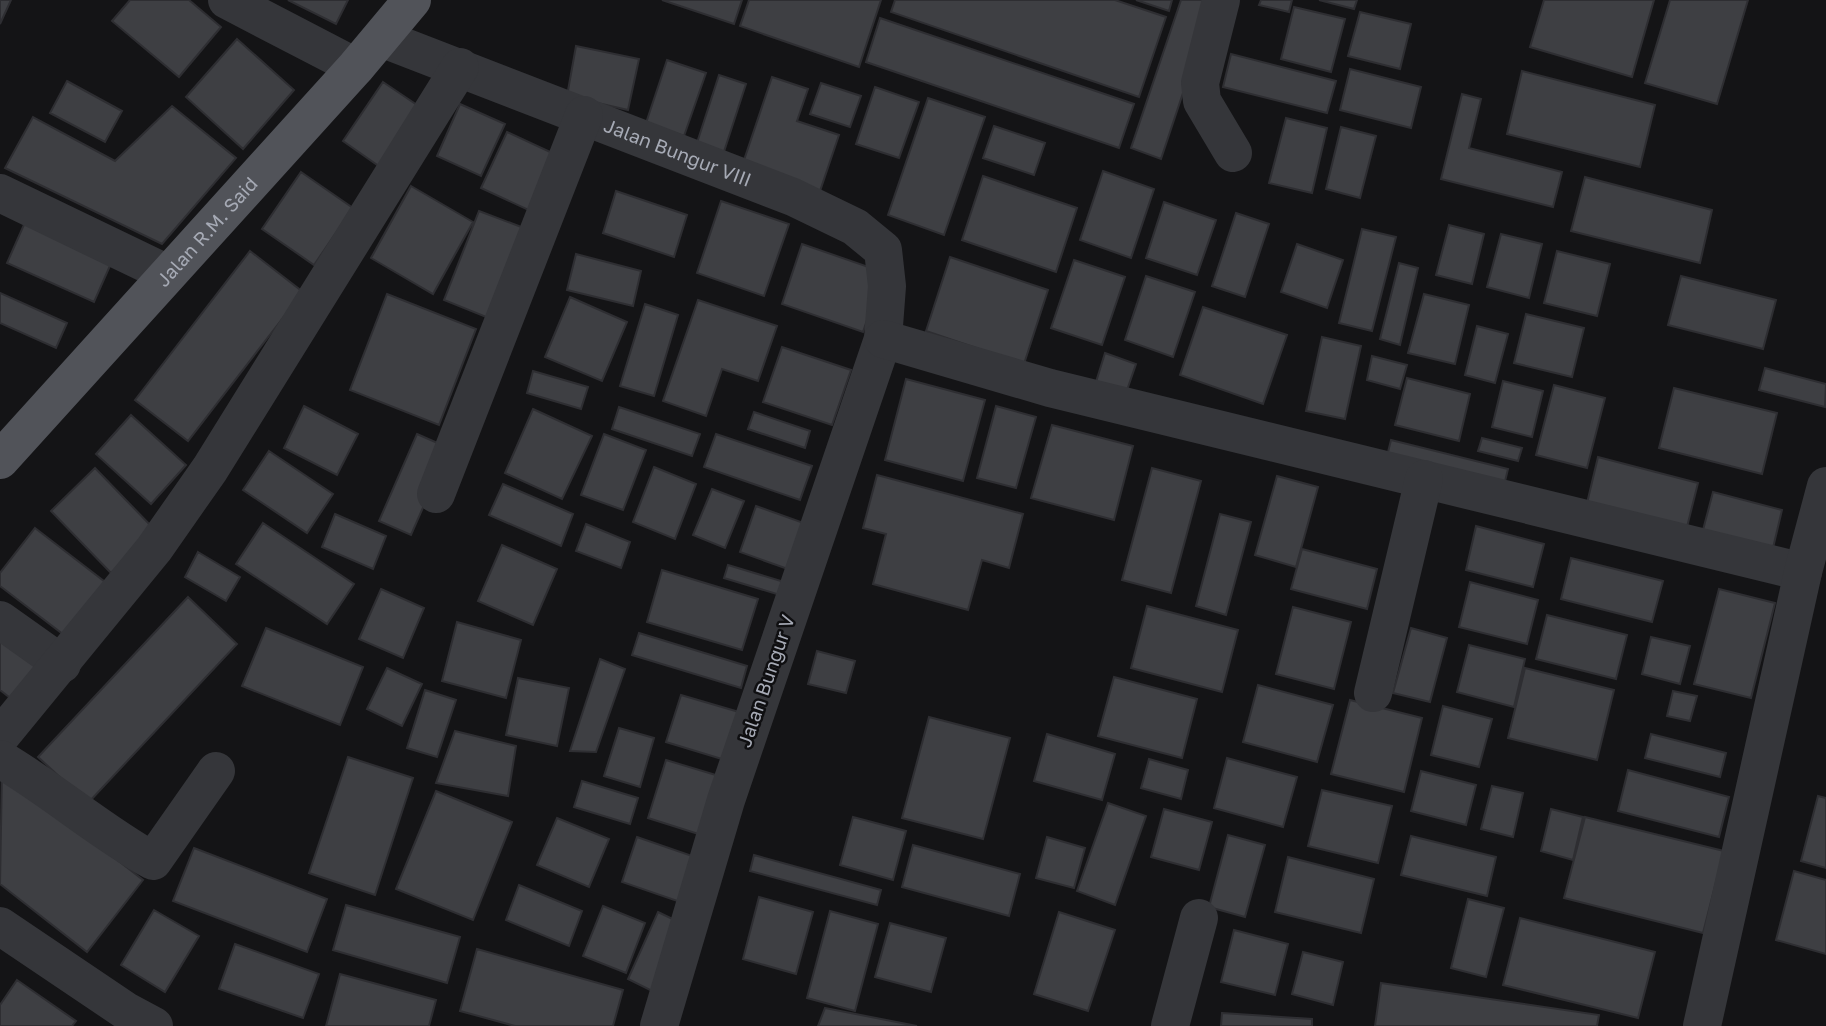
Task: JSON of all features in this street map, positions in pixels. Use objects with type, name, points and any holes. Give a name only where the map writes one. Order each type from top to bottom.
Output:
[{"type":"main road","name":"Jalan R.M. Said","points":[[0,460],[356,67],[412,0]]},
{"type":"street","points":[[227,0],[356,67]]},
{"type":"street","points":[[1221,0],[1200,83],[1202,101],[1233,153]]},
{"type":"street","name":"Jalan Bungur VIII","points":[[381,38],[793,197],[855,227],[883,250],[887,286],[883,339]]},
{"type":"street","points":[[0,737],[155,549],[210,469],[460,67]]},
{"type":"street","points":[[436,494],[584,115]]},
{"type":"street","points":[[0,193],[168,274]]},
{"type":"street","points":[[883,339],[1050,388],[1803,572]]},
{"type":"street","name":"Jalan Bungur V","points":[[659,1026],[726,800],[883,339]]},
{"type":"street","points":[[1373,694],[1424,479]]},
{"type":"street","points":[[1702,1026],[1803,572],[1826,486]]},
{"type":"street","points":[[0,620],[62,664]]},
{"type":"street","points":[[0,759],[45,786],[113,839],[153,861],[216,771]]},
{"type":"street","points":[[1170,1026],[1199,918]]},
{"type":"street","points":[[0,926],[126,1011],[153,1026]]},
{"type":"building","points":[[0,0],[11,0],[0,24]]},
{"type":"building","points":[[130,0],[189,0],[221,27],[179,77],[112,21]]},
{"type":"building","points":[[288,0],[348,0],[336,24]]},
{"type":"building","points":[[662,0],[742,0],[734,24]]},
{"type":"building","points":[[749,0],[881,0],[859,67],[740,26]]},
{"type":"building","points":[[895,0],[1115,0],[1166,17],[1139,97],[891,12]]},
{"type":"building","points":[[1136,0],[1172,0],[1169,11]]},
{"type":"building","points":[[1181,0],[1214,0],[1161,159],[1131,148]]},
{"type":"building","points":[[1261,0],[1292,0],[1289,12],[1259,5]]},
{"type":"building","points":[[1319,0],[1357,0],[1354,9]]},
{"type":"building","points":[[1544,0],[1654,0],[1632,77],[1530,47]]},
{"type":"building","points":[[1670,0],[1748,0],[1717,104],[1645,83]]},
{"type":"building","points":[[1294,7],[1345,19],[1331,72],[1281,59]]},
{"type":"building","points":[[1360,12],[1411,24],[1400,69],[1348,56]]},
{"type":"building","points":[[880,18],[1134,104],[1119,148],[866,62]]},
{"type":"building","points":[[237,39],[294,90],[243,149],[186,97]]},
{"type":"building","points":[[576,46],[639,59],[628,110],[567,96]]},
{"type":"building","points":[[1231,54],[1336,81],[1327,113],[1223,87]]},
{"type":"building","points":[[667,60],[706,73],[684,136],[646,123]]},
{"type":"building","points":[[1350,69],[1421,87],[1411,128],[1340,110]]},
{"type":"building","points":[[1522,71],[1655,105],[1640,167],[1507,134]]},
{"type":"building","points":[[719,75],[746,84],[720,164],[693,155]]},
{"type":"building","points":[[772,77],[808,89],[797,121],[839,135],[820,191],[739,175]]},
{"type":"building","points":[[67,81],[122,111],[105,142],[50,113]]},
{"type":"building","points":[[383,82],[423,109],[383,169],[343,141]]},
{"type":"building","points":[[821,83],[861,96],[850,127],[810,114]]},
{"type":"building","points":[[875,87],[919,102],[899,158],[856,144]]},
{"type":"building","points":[[1462,94],[1481,99],[1469,148],[1562,172],[1553,207],[1441,179]]},
{"type":"building","points":[[928,98],[985,117],[944,235],[888,215]]},
{"type":"building","points":[[460,104],[505,124],[481,176],[437,156]]},
{"type":"building","points":[[172,106],[236,158],[162,244],[5,168],[33,117],[115,161]]},
{"type":"building","points":[[1286,118],[1327,128],[1312,193],[1269,183]]},
{"type":"building","points":[[994,126],[1045,143],[1034,175],[983,158]]},
{"type":"building","points":[[1341,127],[1376,136],[1360,198],[1326,189]]},
{"type":"building","points":[[507,132],[561,157],[535,213],[481,188]]},
{"type":"building","points":[[1103,171],[1154,189],[1131,258],[1080,240]]},
{"type":"building","points":[[301,172],[353,208],[314,265],[262,229]]},
{"type":"building","points":[[983,176],[1077,208],[1056,272],[962,240]]},
{"type":"building","points":[[1585,177],[1712,210],[1700,263],[1571,231]]},
{"type":"building","points":[[411,186],[473,222],[433,294],[371,258]]},
{"type":"building","points":[[616,191],[687,215],[674,257],[603,233]]},
{"type":"building","points":[[721,201],[789,224],[764,296],[697,273]]},
{"type":"building","points":[[1164,202],[1216,220],[1197,275],[1146,258]]},
{"type":"building","points":[[479,211],[532,231],[496,321],[444,300]]},
{"type":"building","points":[[1236,213],[1269,224],[1245,297],[1212,286]]},
{"type":"building","points":[[26,220],[113,259],[94,302],[7,263]]},
{"type":"building","points":[[1449,225],[1484,234],[1472,284],[1436,275]]},
{"type":"building","points":[[1362,229],[1396,237],[1372,331],[1339,323]]},
{"type":"building","points":[[1501,234],[1542,244],[1529,298],[1487,287]]},
{"type":"building","points":[[802,244],[883,272],[863,332],[782,304]]},
{"type":"building","points":[[1297,244],[1343,260],[1327,308],[1281,292]]},
{"type":"building","points":[[250,251],[303,292],[188,441],[135,400]]},
{"type":"building","points":[[1557,251],[1610,264],[1597,316],[1544,303]]},
{"type":"building","points":[[576,254],[641,271],[633,306],[567,290]]},
{"type":"building","points":[[950,257],[1048,290],[1024,364],[926,331]]},
{"type":"building","points":[[1074,260],[1125,277],[1102,345],[1051,328]]},
{"type":"building","points":[[1399,263],[1418,268],[1400,345],[1380,339]]},
{"type":"building","points":[[1146,276],[1195,292],[1173,357],[1125,340]]},
{"type":"building","points":[[1681,276],[1776,300],[1763,349],[1668,325]]},
{"type":"building","points":[[0,293],[67,323],[56,348],[0,323]]},
{"type":"building","points":[[387,294],[476,329],[439,425],[350,390]]},
{"type":"building","points":[[1424,294],[1469,305],[1455,364],[1408,353]]},
{"type":"building","points":[[570,297],[627,322],[602,381],[545,357]]},
{"type":"building","points":[[698,300],[777,326],[758,381],[722,369],[706,416],[663,401]]},
{"type":"building","points":[[645,304],[678,315],[654,396],[620,386]]},
{"type":"building","points":[[1203,307],[1287,335],[1263,404],[1180,375]]},
{"type":"building","points":[[1526,314],[1584,328],[1572,377],[1514,363]]},
{"type":"building","points":[[1477,326],[1508,334],[1495,383],[1465,375]]},
{"type":"building","points":[[1322,337],[1361,346],[1345,419],[1306,411]]},
{"type":"building","points":[[782,347],[851,370],[832,425],[763,402]]},
{"type":"building","points":[[1105,353],[1136,364],[1126,393],[1096,382]]},
{"type":"building","points":[[1372,356],[1407,365],[1400,389],[1367,380]]},
{"type":"building","points":[[1765,368],[1826,384],[1825,407],[1759,390]]},
{"type":"building","points":[[533,371],[588,387],[581,409],[527,393]]},
{"type":"building","points":[[1407,378],[1470,394],[1459,441],[1395,425]]},
{"type":"building","points":[[906,379],[985,400],[963,481],[885,460]]},
{"type":"building","points":[[1503,381],[1543,391],[1532,437],[1492,427]]},
{"type":"building","points":[[1554,385],[1605,398],[1587,468],[1536,455]]},
{"type":"building","points":[[1674,388],[1777,413],[1762,474],[1659,448]]},
{"type":"building","points":[[304,406],[358,434],[337,475],[284,448]]},
{"type":"building","points":[[996,406],[1036,417],[1016,488],[977,478]]},
{"type":"building","points":[[619,407],[700,434],[692,456],[612,429]]},
{"type":"building","points":[[533,409],[592,436],[562,499],[505,473]]},
{"type":"building","points":[[754,412],[810,431],[805,448],[748,429]]},
{"type":"building","points":[[131,415],[186,465],[151,504],[96,454]]},
{"type":"building","points":[[1052,425],[1133,446],[1114,520],[1031,498]]},
{"type":"building","points":[[417,434],[449,448],[411,535],[379,521]]},
{"type":"building","points":[[604,434],[646,450],[623,510],[581,495]]},
{"type":"building","points":[[716,434],[812,466],[800,500],[704,467]]},
{"type":"building","points":[[1482,438],[1522,448],[1518,461],[1478,451]]},
{"type":"building","points":[[1391,440],[1508,469],[1502,494],[1385,464]]},
{"type":"building","points":[[269,451],[333,494],[307,533],[243,490]]},
{"type":"building","points":[[1598,457],[1698,483],[1687,527],[1587,503]]},
{"type":"building","points":[[654,467],[696,484],[675,539],[633,522]]},
{"type":"building","points":[[95,468],[155,530],[111,573],[51,511]]},
{"type":"building","points":[[1152,468],[1201,481],[1171,593],[1122,580]]},
{"type":"building","points":[[877,475],[1023,514],[1009,568],[982,560],[968,610],[873,584],[886,534],[863,528]]},
{"type":"building","points":[[1277,476],[1318,487],[1296,567],[1255,555]]},
{"type":"building","points":[[503,484],[573,514],[561,546],[489,515]]},
{"type":"building","points":[[712,489],[744,501],[725,548],[693,535]]},
{"type":"building","points":[[1713,492],[1782,510],[1773,548],[1703,530]]},
{"type":"building","points":[[756,506],[815,527],[799,573],[740,552]]},
{"type":"building","points":[[335,514],[386,536],[373,569],[322,547]]},
{"type":"building","points":[[1220,514],[1251,522],[1226,615],[1196,606]]},
{"type":"building","points":[[263,523],[354,584],[327,624],[236,564]]},
{"type":"building","points":[[586,524],[630,542],[621,568],[576,551]]},
{"type":"building","points":[[1476,526],[1544,544],[1533,587],[1466,570]]},
{"type":"building","points":[[35,528],[109,585],[68,638],[0,586],[0,573]]},
{"type":"building","points":[[502,545],[557,569],[533,625],[478,601]]},
{"type":"building","points":[[1302,549],[1377,569],[1367,609],[1291,589]]},
{"type":"building","points":[[198,552],[240,577],[226,601],[185,577]]},
{"type":"building","points":[[1571,558],[1663,581],[1652,622],[1561,599]]},
{"type":"building","points":[[728,565],[794,585],[790,598],[724,578]]},
{"type":"building","points":[[662,570],[758,599],[742,650],[647,622]]},
{"type":"building","points":[[1470,582],[1538,600],[1527,644],[1459,627]]},
{"type":"building","points":[[381,589],[424,608],[403,658],[359,639]]},
{"type":"building","points":[[1719,589],[1775,603],[1751,698],[1694,684]]},
{"type":"building","points":[[188,597],[237,644],[88,803],[38,757]]},
{"type":"building","points":[[1147,606],[1238,630],[1222,692],[1131,668]]},
{"type":"building","points":[[1293,607],[1351,622],[1334,689],[1276,674]]},
{"type":"building","points":[[1547,615],[1627,635],[1616,679],[1536,659]]},
{"type":"building","points":[[457,622],[521,640],[506,698],[442,681]]},
{"type":"building","points":[[266,628],[363,667],[340,725],[242,686]]},
{"type":"building","points":[[1411,628],[1447,638],[1430,702],[1393,693]]},
{"type":"building","points":[[0,632],[42,663],[14,701],[0,690]]},
{"type":"building","points":[[639,633],[747,666],[741,688],[632,655]]},
{"type":"building","points":[[1651,637],[1690,646],[1680,684],[1642,674]]},
{"type":"building","points":[[1469,645],[1525,659],[1514,707],[1457,692]]},
{"type":"building","points":[[817,651],[855,661],[846,693],[808,684]]},
{"type":"building","points":[[600,659],[625,669],[596,752],[570,751]]},
{"type":"building","points":[[387,668],[422,684],[402,726],[367,709]]},
{"type":"building","points":[[1525,668],[1614,690],[1597,760],[1508,738]]},
{"type":"building","points":[[1114,677],[1197,699],[1182,758],[1098,736]]},
{"type":"building","points":[[518,678],[569,688],[557,746],[506,735]]},
{"type":"building","points":[[1258,685],[1333,705],[1317,762],[1243,742]]},
{"type":"building","points":[[425,690],[456,700],[437,757],[407,748]]},
{"type":"building","points":[[1673,691],[1697,696],[1690,721],[1667,716]]},
{"type":"building","points":[[681,695],[739,712],[725,760],[666,742]]},
{"type":"building","points":[[1350,700],[1422,718],[1404,792],[1331,774]]},
{"type":"building","points":[[1443,706],[1492,719],[1479,767],[1431,755]]},
{"type":"building","points":[[929,717],[1010,738],[983,839],[902,818]]},
{"type":"building","points":[[619,728],[654,738],[640,787],[604,776]]},
{"type":"building","points":[[455,731],[516,746],[508,796],[436,783]]},
{"type":"building","points":[[1047,734],[1115,754],[1102,800],[1034,781]]},
{"type":"building","points":[[1651,734],[1726,753],[1720,777],[1645,758]]},
{"type":"building","points":[[348,757],[413,778],[375,895],[309,873]]},
{"type":"building","points":[[1227,758],[1297,777],[1283,827],[1214,808]]},
{"type":"building","points":[[1149,759],[1188,770],[1181,799],[1141,788]]},
{"type":"building","points":[[666,760],[729,779],[711,838],[648,818]]},
{"type":"building","points":[[2,770],[143,880],[87,952],[0,884]]},
{"type":"building","points":[[1628,770],[1729,797],[1719,837],[1618,811]]},
{"type":"building","points":[[1421,771],[1476,785],[1466,825],[1411,811]]},
{"type":"building","points":[[582,781],[638,798],[630,824],[574,807]]},
{"type":"building","points":[[1492,786],[1523,793],[1513,837],[1481,829]]},
{"type":"building","points":[[1322,790],[1392,806],[1378,863],[1308,846]]},
{"type":"building","points":[[436,791],[512,822],[473,920],[396,889]]},
{"type":"building","points":[[1818,796],[1826,798],[1826,868],[1801,861]]},
{"type":"building","points":[[1108,803],[1146,816],[1115,905],[1077,891]]},
{"type":"building","points":[[1164,809],[1212,822],[1199,870],[1151,857]]},
{"type":"building","points":[[1551,809],[1583,817],[1573,860],[1541,851]]},
{"type":"building","points":[[853,817],[906,831],[893,880],[840,865]]},
{"type":"building","points":[[1585,817],[1724,851],[1703,933],[1564,898]]},
{"type":"building","points":[[557,818],[609,839],[589,887],[537,865]]},
{"type":"building","points":[[1228,835],[1265,845],[1245,917],[1209,907]]},
{"type":"building","points":[[1411,836],[1496,857],[1487,896],[1401,875]]},
{"type":"building","points":[[637,837],[701,859],[686,904],[622,882]]},
{"type":"building","points":[[1047,837],[1085,848],[1074,888],[1036,878]]},
{"type":"building","points":[[913,845],[1020,874],[1009,916],[902,887]]},
{"type":"building","points":[[194,848],[327,899],[307,952],[173,901]]},
{"type":"building","points":[[754,855],[881,890],[877,905],[750,871]]},
{"type":"building","points":[[1288,857],[1374,879],[1361,933],[1275,912]]},
{"type":"building","points":[[1794,871],[1826,880],[1826,954],[1776,940]]},
{"type":"building","points":[[519,885],[582,911],[569,946],[506,920]]},
{"type":"building","points":[[759,897],[813,912],[796,974],[743,959]]},
{"type":"building","points":[[1468,899],[1504,908],[1486,977],[1451,968]]},
{"type":"building","points":[[346,905],[460,937],[447,983],[333,950]]},
{"type":"building","points":[[603,906],[645,923],[626,973],[583,956]]},
{"type":"building","points":[[154,910],[199,936],[165,992],[121,965]]},
{"type":"building","points":[[830,911],[878,924],[855,1011],[807,998]]},
{"type":"building","points":[[658,912],[683,924],[652,991],[628,979]]},
{"type":"building","points":[[1059,912],[1115,930],[1088,1011],[1034,994]]},
{"type":"building","points":[[1520,918],[1655,952],[1638,1018],[1503,985]]},
{"type":"building","points":[[890,923],[946,938],[931,992],[875,977]]},
{"type":"building","points":[[1234,930],[1288,944],[1275,995],[1221,982]]},
{"type":"building","points":[[235,944],[319,974],[303,1018],[219,989]]},
{"type":"building","points":[[477,949],[623,990],[613,1026],[515,1026],[460,1011]]},
{"type":"building","points":[[1303,952],[1343,962],[1333,1005],[1292,994]]},
{"type":"building","points":[[340,974],[436,1000],[429,1026],[326,1026]]},
{"type":"building","points":[[17,980],[76,1021],[72,1026],[0,1026],[0,1005]]},
{"type":"building","points":[[1381,983],[1599,1015],[1597,1026],[1375,1026]]},
{"type":"building","points":[[825,1008],[917,1026],[818,1026]]},
{"type":"building","points":[[1222,1013],[1312,1019],[1312,1026],[1221,1026]]}]
